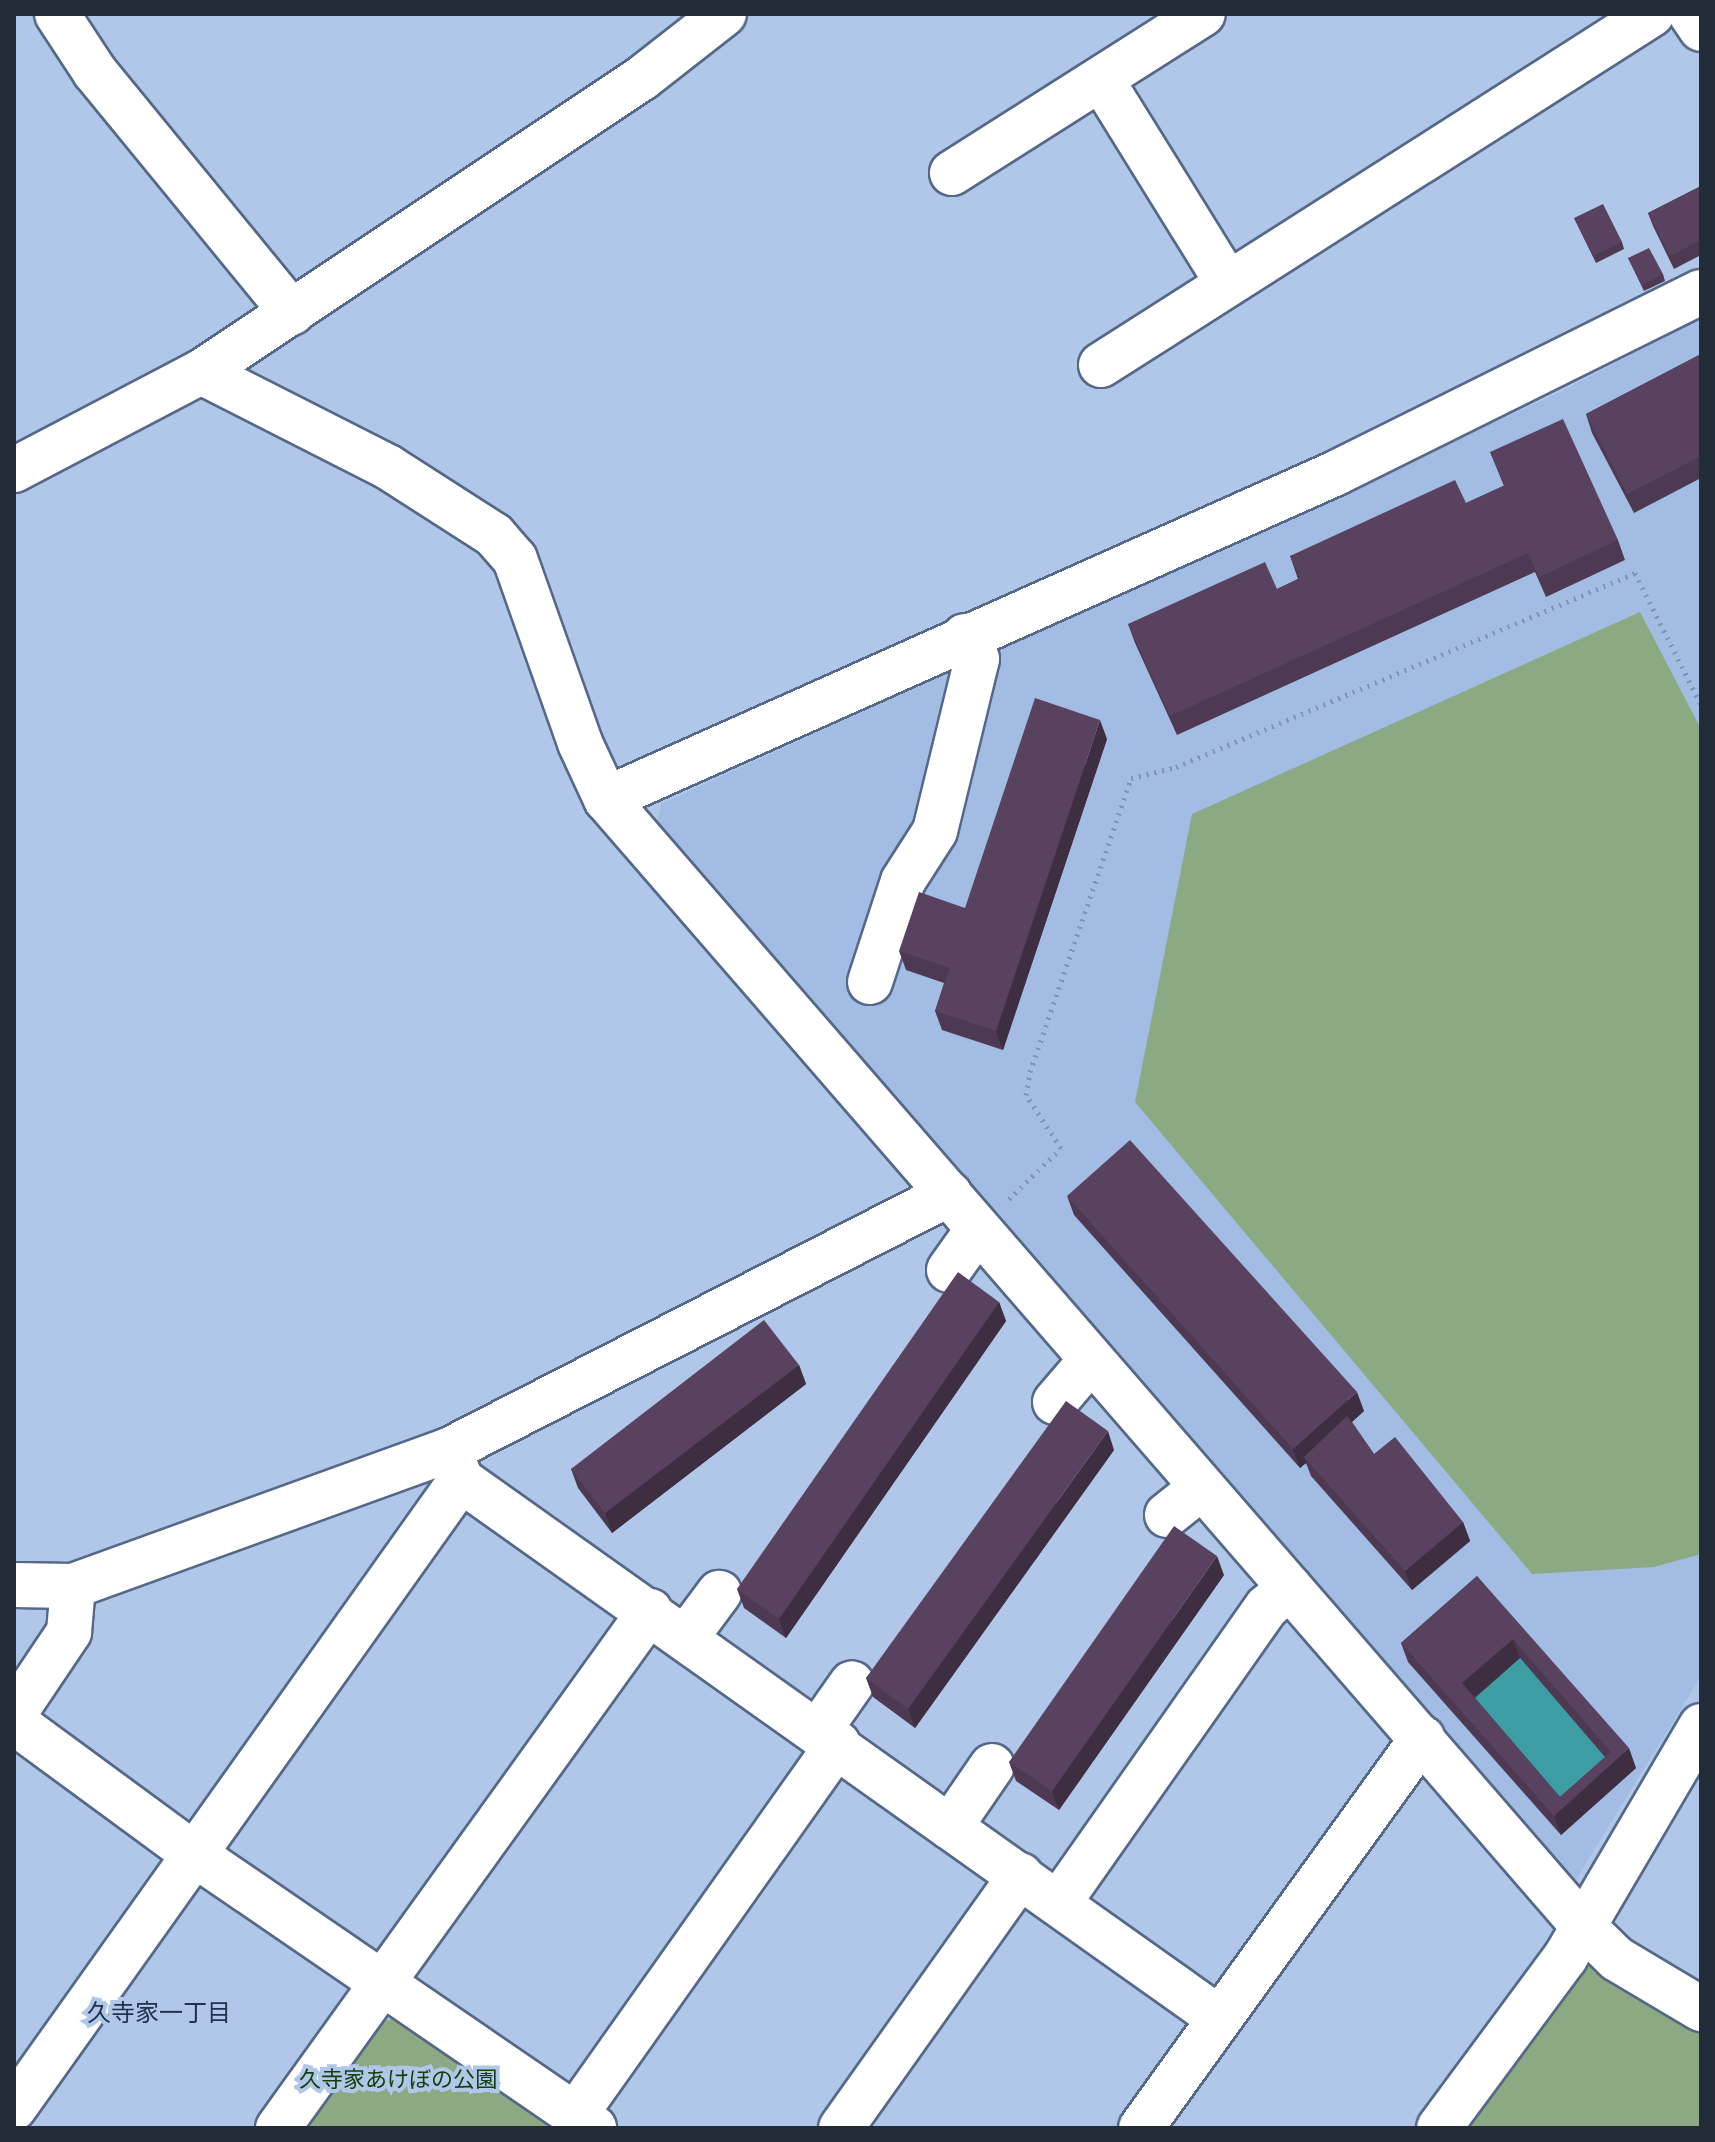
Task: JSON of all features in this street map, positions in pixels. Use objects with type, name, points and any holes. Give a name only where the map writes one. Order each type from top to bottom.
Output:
[{"type":"street","points":[[57,14],[95,72],[292,313]]},
{"type":"street","points":[[14,470],[201,372],[642,78],[724,14]]},
{"type":"street","points":[[952,173],[1203,14]]},
{"type":"street","points":[[1101,365],[1652,14]]},
{"type":"street","points":[[1691,14],[1701,29]]},
{"type":"street","points":[[1101,79],[1228,284]]},
{"type":"street","points":[[606,799],[965,636],[1336,473],[1701,292]]},
{"type":"street","points":[[201,372],[388,467],[494,535],[515,559],[580,743],[606,799],[1582,1925],[1617,1959],[1701,2009]]},
{"type":"street","points":[[870,982],[903,881],[935,831],[977,659],[965,636]]},
{"type":"street","points":[[14,1585],[73,1586],[455,1465],[949,1194]]},
{"type":"street","points":[[949,1270],[978,1229]]},
{"type":"street","points":[[1055,1402],[1091,1360]]},
{"type":"street","points":[[455,1465],[650,1611],[950,1827],[1060,1901],[1219,2018]]},
{"type":"street","points":[[14,2108],[194,1854],[455,1465]]},
{"type":"street","points":[[1167,1515],[1201,1488]]},
{"type":"street","points":[[14,1714],[69,1632],[73,1586]]},
{"type":"street","points":[[1060,1901],[1267,1607],[1290,1587]]},
{"type":"street","points":[[687,1636],[719,1593]]},
{"type":"street","points":[[278,2128],[650,1611]]},
{"type":"street","points":[[14,1722],[194,1854],[584,2122],[828,1737],[852,1683]]},
{"type":"street","points":[[1439,2128],[1565,1958],[1701,1726]]},
{"type":"street","points":[[1141,2128],[1422,1738]]},
{"type":"street","points":[[950,1827],[992,1766]]},
{"type":"street","points":[[841,2128],[1021,1875]]},
{"type":"path","points":[[978,1229],[1061,1148],[1026,1095],[1030,1072],[1131,778],[1176,767],[1635,573],[1701,705]]},
{"type":"shaded area","points":[[1701,318],[1701,1676],[1570,1889],[657,824],[661,804],[1558,393]]},
{"type":"shaded area","points":[[1520,1658],[1618,1771],[1567,1816],[1469,1702]]},
{"type":"green space","points":[[1640,612],[1701,729],[1701,1554],[1654,1567],[1532,1574],[1135,1102],[1192,814]]},
{"type":"green space","points":[[1579,1959],[1701,2030],[1701,2128],[1462,2128]]},
{"type":"green space","name":"久寺家あけぼの公園","points":[[396,2018],[550,2128],[303,2128],[378,2022]]},
{"type":"building","points":[[1701,186],[1701,240],[1670,256],[1648,213]]},
{"type":"building","points":[[1603,204],[1622,242],[1593,256],[1574,218]]},
{"type":"building","points":[[1649,248],[1663,274],[1642,285],[1628,258]]},
{"type":"building","points":[[1701,354],[1701,456],[1627,494],[1586,414]]},
{"type":"building","points":[[1563,419],[1618,540],[1539,577],[1528,553],[1170,716],[1128,624],[1265,562],[1277,589],[1300,578],[1290,556],[1455,480],[1466,503],[1505,485],[1490,452]]},
{"type":"building","points":[[1035,698],[1100,720],[996,1031],[935,1011],[950,968],[899,951],[919,892],[965,908]]},
{"type":"building","points":[[1130,1140],[1357,1392],[1293,1449],[1067,1196]]},
{"type":"building","points":[[958,1272],[999,1302],[779,1619],[737,1589]]},
{"type":"building","points":[[764,1320],[799,1365],[605,1513],[571,1469]]},
{"type":"building","points":[[1066,1401],[1108,1431],[908,1709],[866,1678]]},
{"type":"building","points":[[1347,1416],[1374,1454],[1395,1437],[1463,1522],[1405,1571],[1304,1457]]},
{"type":"building","points":[[1174,1526],[1217,1556],[1052,1791],[1009,1762]]},
{"type":"building","points":[[1477,1576],[1629,1748],[1554,1816],[1401,1643]],"holes":[[[1513,1639],[1611,1752],[1560,1797],[1462,1683]]]},
{"type":"district","name":"久寺家一丁目","points":[[159,2013]]}]
